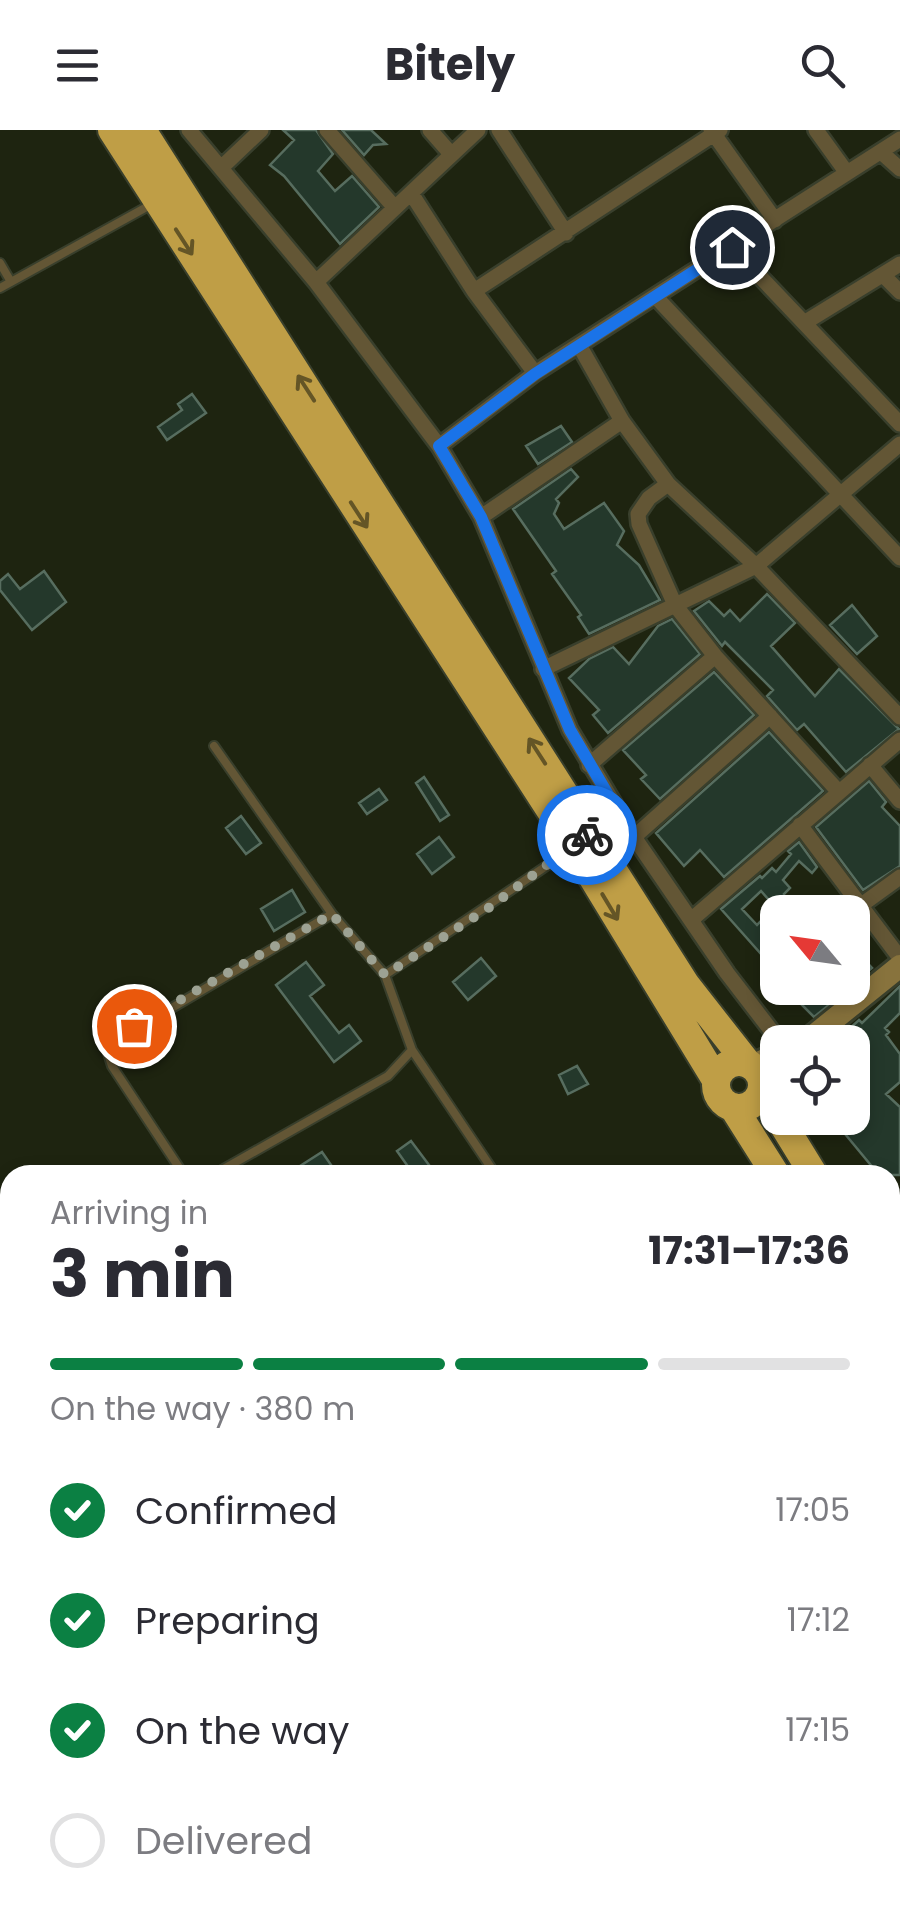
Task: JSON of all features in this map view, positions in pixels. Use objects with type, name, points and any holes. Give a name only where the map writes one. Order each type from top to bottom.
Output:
[{"type":"highway","points":[[112,130],[582,840],[686,985],[760,1068]]},
{"type":"highway","points":[[142,130],[582,840],[716,1080],[718,1094],[733,1107],[770,1165]]},
{"type":"highway","points":[[716,1080],[728,1064],[760,1070]]},
{"type":"highway","points":[[733,1107],[754,1102],[760,1081]]},
{"type":"highway","points":[[790,1135],[808,1165]]},
{"type":"main road","points":[[827,1025],[900,966]]},
{"type":"street","points":[[189,130],[316,282],[439,446],[481,517],[543,669],[589,765],[691,920],[768,1025]]},
{"type":"street","points":[[222,167],[261,130]]},
{"type":"street","points":[[327,130],[395,208]]},
{"type":"street","points":[[430,130],[451,154]]},
{"type":"street","points":[[316,282],[478,130]]},
{"type":"street","points":[[499,130],[566,233]]},
{"type":"street","points":[[816,130],[848,173]]},
{"type":"street","points":[[474,290],[566,233],[715,131],[774,220]]},
{"type":"street","points":[[439,446],[535,374],[900,140]]},
{"type":"street","points":[[881,152],[900,170]]},
{"type":"street","points":[[411,193],[535,374]]},
{"type":"street","points":[[732,247],[900,424]]},
{"type":"street","points":[[804,323],[900,264]]},
{"type":"street","points":[[883,275],[900,292]]},
{"type":"street","points":[[655,296],[900,558]]},
{"type":"street","points":[[579,345],[622,421],[668,484],[756,566],[900,717]]},
{"type":"street","points":[[481,517],[622,421]]},
{"type":"street","points":[[543,669],[756,566],[900,444]]},
{"type":"street","points":[[668,484],[649,498],[638,514],[675,605],[715,656],[838,792]]},
{"type":"street","points":[[589,765],[715,656]]},
{"type":"street","points":[[634,837],[770,716]]},
{"type":"street","points":[[691,920],[900,740]]},
{"type":"street","points":[[870,766],[900,801]]},
{"type":"street","points":[[582,840],[617,810]]},
{"type":"street","points":[[800,825],[852,895]]},
{"type":"street","points":[[870,899],[900,877]]},
{"type":"street","points":[[870,919],[900,958]]},
{"type":"lane","points":[[0,288],[158,201]]},
{"type":"lane","points":[[0,263],[11,282]]},
{"type":"lane","points":[[214,746],[332,914],[385,975],[412,1050],[489,1165]]},
{"type":"lane","points":[[385,975],[582,840]]},
{"type":"lane","points":[[177,1165],[112,1066],[107,1050],[116,1034],[152,1018],[332,914]]},
{"type":"lane","points":[[232,1165],[388,1076],[412,1050]]},
{"type":"building","points":[[283,130],[316,130],[333,154],[318,171],[335,191],[352,176],[379,207],[340,244],[284,176],[270,165],[294,140]]},
{"type":"building","points":[[342,130],[371,130],[386,144],[373,145],[364,155]]},
{"type":"building","points":[[192,394],[206,413],[167,440],[158,427],[182,410],[178,404]]},
{"type":"building","points":[[561,426],[572,442],[538,464],[526,446]]},
{"type":"building","points":[[571,469],[578,477],[556,499],[559,503],[554,514],[564,529],[604,503],[624,531],[617,545],[639,565],[660,600],[589,634],[578,617],[581,615],[552,574],[556,571],[513,509]]},
{"type":"building","points":[[44,571],[66,602],[32,630],[0,590],[0,581],[8,574],[20,589]]},
{"type":"building","points":[[767,594],[795,623],[771,646],[815,696],[839,669],[899,729],[846,772],[804,724],[797,730],[767,696],[773,690],[725,642],[722,646],[694,611],[709,601],[724,616],[730,610],[740,621]]},
{"type":"building","points":[[852,605],[877,636],[857,654],[830,625]]},
{"type":"building","points":[[672,619],[700,654],[608,733],[593,715],[599,710],[569,678],[589,659],[613,647],[629,664],[658,626]]},
{"type":"building","points":[[714,672],[754,715],[660,799],[641,779],[646,775],[623,750]]},
{"type":"building","points":[[769,732],[823,791],[724,877],[700,850],[684,866],[656,833]]},
{"type":"building","points":[[424,777],[449,815],[440,821],[416,783]]},
{"type":"building","points":[[869,781],[886,802],[882,807],[900,826],[900,866],[863,890],[816,827]]},
{"type":"building","points":[[379,789],[387,800],[367,814],[359,803]]},
{"type":"building","points":[[241,816],[261,843],[246,854],[226,828]]},
{"type":"building","points":[[439,837],[454,857],[432,874],[417,854]]},
{"type":"building","points":[[799,842],[817,867],[812,873],[799,861],[783,880],[790,888],[785,895],[764,895],[761,891],[742,909],[757,925],[760,922],[760,953],[721,909],[760,876],[772,868],[776,872],[791,854],[788,851]]},
{"type":"building","points":[[292,890],[305,912],[274,931],[261,909]]},
{"type":"building","points":[[481,958],[496,976],[468,1000],[453,982]]},
{"type":"building","points":[[306,962],[324,985],[310,996],[339,1033],[349,1025],[361,1041],[334,1062],[276,985]]},
{"type":"building","points":[[900,986],[900,1013],[885,1028],[900,1054],[900,1082],[886,1094],[900,1107],[900,1165],[871,1165],[846,1135],[870,1135],[870,1025],[854,1025],[859,1020],[862,1023]]},
{"type":"building","points":[[802,1005],[829,1005],[814,1017]]},
{"type":"building","points":[[577,1066],[588,1084],[568,1094],[559,1075]]},
{"type":"building","points":[[411,1141],[429,1165],[407,1165],[397,1151]]},
{"type":"building","points":[[322,1152],[331,1165],[302,1165]]},
{"type":"way so far","points":[[134,1026],[332,914],[385,975],[490,907],[587,835]]},
{"type":"route","points":[[587,835],[617,810],[570,730],[481,517],[439,446],[535,374],[732,247]]}]
